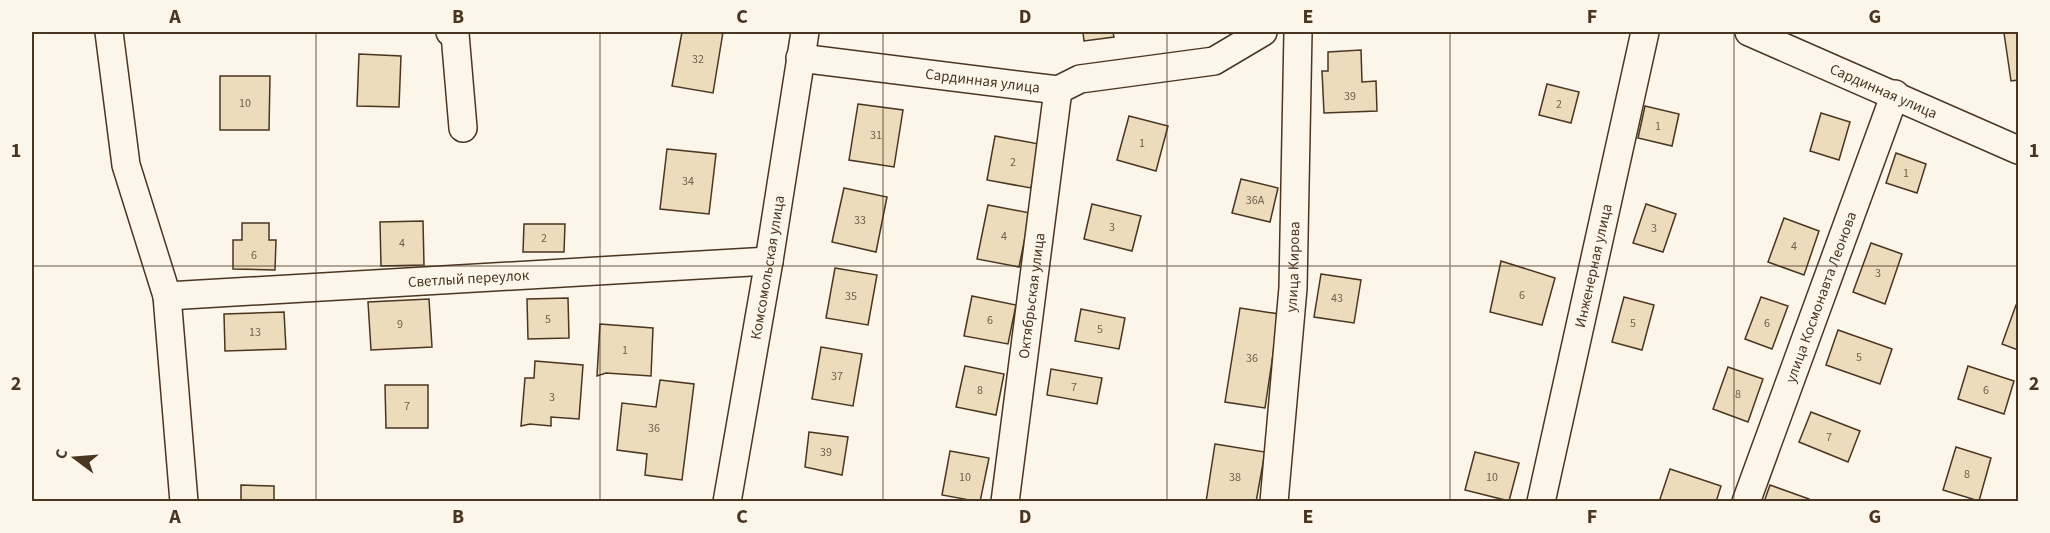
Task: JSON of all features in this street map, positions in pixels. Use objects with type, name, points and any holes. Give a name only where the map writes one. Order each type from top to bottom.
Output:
[{"type":"street","points":[[109,32],[126,165],[167,296],[184,501]]},
{"type":"street","points":[[450,32],[454,34],[463,128]]},
{"type":"street","name":"Комсомольская улица","points":[[727,501],[769,261],[805,32]]},
{"type":"street","name":"Сардинная улица","points":[[800,58],[1058,90],[1080,79],[1214,61],[1262,32]]},
{"type":"street","name":"улица Кирова","points":[[1274,501],[1293,288],[1298,32]]},
{"type":"street","name":"Инженерная улица","points":[[1541,501],[1645,32]]},
{"type":"street","name":"Сардинная улица","points":[[1749,32],[2019,150]]},
{"type":"street","name":"Октябрьская улица","points":[[1005,501],[1058,90]]},
{"type":"street","name":"улица Космонавта Леонова","points":[[1746,501],[1895,94]]},
{"type":"street","name":"Светлый переулок","points":[[167,296],[769,261]]},
{"type":"building","points":[[682,32],[723,32],[713,93],[672,86]]},
{"type":"building","points":[[1083,32],[1113,32],[1114,37],[1084,41]]},
{"type":"building","points":[[2018,32],[2018,80],[2011,81],[2004,33]]},
{"type":"building","points":[[1361,50],[1362,82],[1376,81],[1377,111],[1324,113],[1322,71],[1328,71],[1328,52]]},
{"type":"building","points":[[359,54],[401,56],[399,107],[357,106]]},
{"type":"building","points":[[220,76],[270,76],[269,130],[220,130]]},
{"type":"building","points":[[1547,84],[1579,92],[1571,123],[1539,115]]},
{"type":"building","points":[[858,104],[903,110],[894,167],[849,160]]},
{"type":"building","points":[[1645,106],[1679,114],[1672,146],[1638,138]]},
{"type":"building","points":[[1821,113],[1850,122],[1839,160],[1810,151]]},
{"type":"building","points":[[1129,116],[1168,126],[1156,171],[1117,160]]},
{"type":"building","points":[[995,136],[1039,144],[1031,188],[987,180]]},
{"type":"building","points":[[667,149],[716,154],[709,214],[660,209]]},
{"type":"building","points":[[1896,153],[1926,164],[1917,193],[1886,183]]},
{"type":"building","points":[[1241,179],[1278,188],[1270,222],[1232,213]]},
{"type":"building","points":[[844,188],[887,197],[876,252],[832,242]]},
{"type":"building","points":[[1092,204],[1141,216],[1132,251],[1084,239]]},
{"type":"building","points":[[1646,204],[1676,214],[1663,252],[1633,243]]},
{"type":"building","points":[[988,205],[1030,213],[1019,267],[977,259]]},
{"type":"building","points":[[1784,218],[1819,231],[1804,275],[1768,262]]},
{"type":"building","points":[[423,221],[424,265],[381,266],[380,222]]},
{"type":"building","points":[[242,223],[269,223],[269,240],[276,240],[275,270],[233,269],[233,240],[242,240]]},
{"type":"building","points":[[524,224],[565,224],[564,252],[523,252]]},
{"type":"building","points":[[1871,243],[1902,254],[1885,304],[1853,292]]},
{"type":"building","points":[[1501,261],[1555,278],[1542,325],[1490,312]]},
{"type":"building","points":[[835,268],[877,275],[868,325],[826,318]]},
{"type":"building","points":[[1321,274],[1361,280],[1354,323],[1314,317]]},
{"type":"building","points":[[972,296],[1016,305],[1008,344],[964,336]]},
{"type":"building","points":[[1624,297],[1654,305],[1642,350],[1612,342]]},
{"type":"building","points":[[1761,297],[1788,306],[1772,349],[1745,339]]},
{"type":"building","points":[[568,298],[569,338],[528,339],[527,299]]},
{"type":"building","points":[[429,299],[432,347],[371,350],[368,302]]},
{"type":"building","points":[[2016,305],[2018,305],[2018,350],[2002,344]]},
{"type":"building","points":[[1240,308],[1279,314],[1265,408],[1225,402]]},
{"type":"building","points":[[1081,309],[1125,318],[1119,349],[1075,341]]},
{"type":"building","points":[[284,312],[286,349],[225,351],[224,314]]},
{"type":"building","points":[[600,324],[653,328],[651,376],[606,373],[597,376]]},
{"type":"building","points":[[1838,330],[1892,349],[1880,384],[1826,365]]},
{"type":"building","points":[[821,347],[862,354],[853,406],[812,399]]},
{"type":"building","points":[[535,361],[583,365],[579,419],[551,417],[551,426],[530,424],[521,426],[525,378],[534,378]]},
{"type":"building","points":[[965,366],[1004,374],[996,415],[956,407]]},
{"type":"building","points":[[1968,366],[2014,381],[2004,414],[1958,399]]},
{"type":"building","points":[[1728,367],[1763,379],[1748,422],[1713,409]]},
{"type":"building","points":[[1051,369],[1102,378],[1097,404],[1047,395]]},
{"type":"building","points":[[660,380],[694,384],[682,480],[645,475],[647,454],[617,450],[622,403],[656,407]]},
{"type":"building","points":[[385,385],[428,385],[428,428],[386,428]]},
{"type":"building","points":[[1811,412],[1860,431],[1848,462],[1799,442]]},
{"type":"building","points":[[809,432],[848,437],[842,475],[805,467]]},
{"type":"building","points":[[1215,444],[1265,452],[1256,502],[1206,502]]},
{"type":"building","points":[[1956,447],[1991,458],[1979,501],[1943,490]]},
{"type":"building","points":[[950,451],[989,458],[980,502],[942,495]]},
{"type":"building","points":[[1475,452],[1519,463],[1509,501],[1465,490]]},
{"type":"building","points":[[1670,469],[1721,486],[1716,502],[1659,502]]},
{"type":"building","points":[[241,485],[274,486],[274,502],[241,502]]},
{"type":"building","points":[[1770,485],[1809,499],[1808,502],[1764,502]]}]
